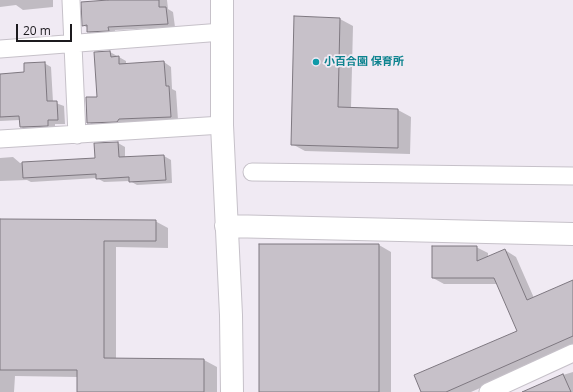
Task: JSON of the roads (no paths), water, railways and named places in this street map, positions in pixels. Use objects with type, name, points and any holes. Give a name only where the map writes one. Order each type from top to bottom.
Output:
[{"type":"street","points":[[72,0],[72,44],[77,135]]},
{"type":"street","points":[[222,0],[222,125],[232,392]]},
{"type":"street","points":[[0,49],[222,32]]},
{"type":"street","points":[[0,139],[222,125]]},
{"type":"street","points":[[252,172],[573,176]]},
{"type":"street","points":[[226,226],[573,234]]},
{"type":"street","points":[[488,392],[573,353]]},
{"type":"place","name":"小百合園 保育所","points":[[316,62]]}]
